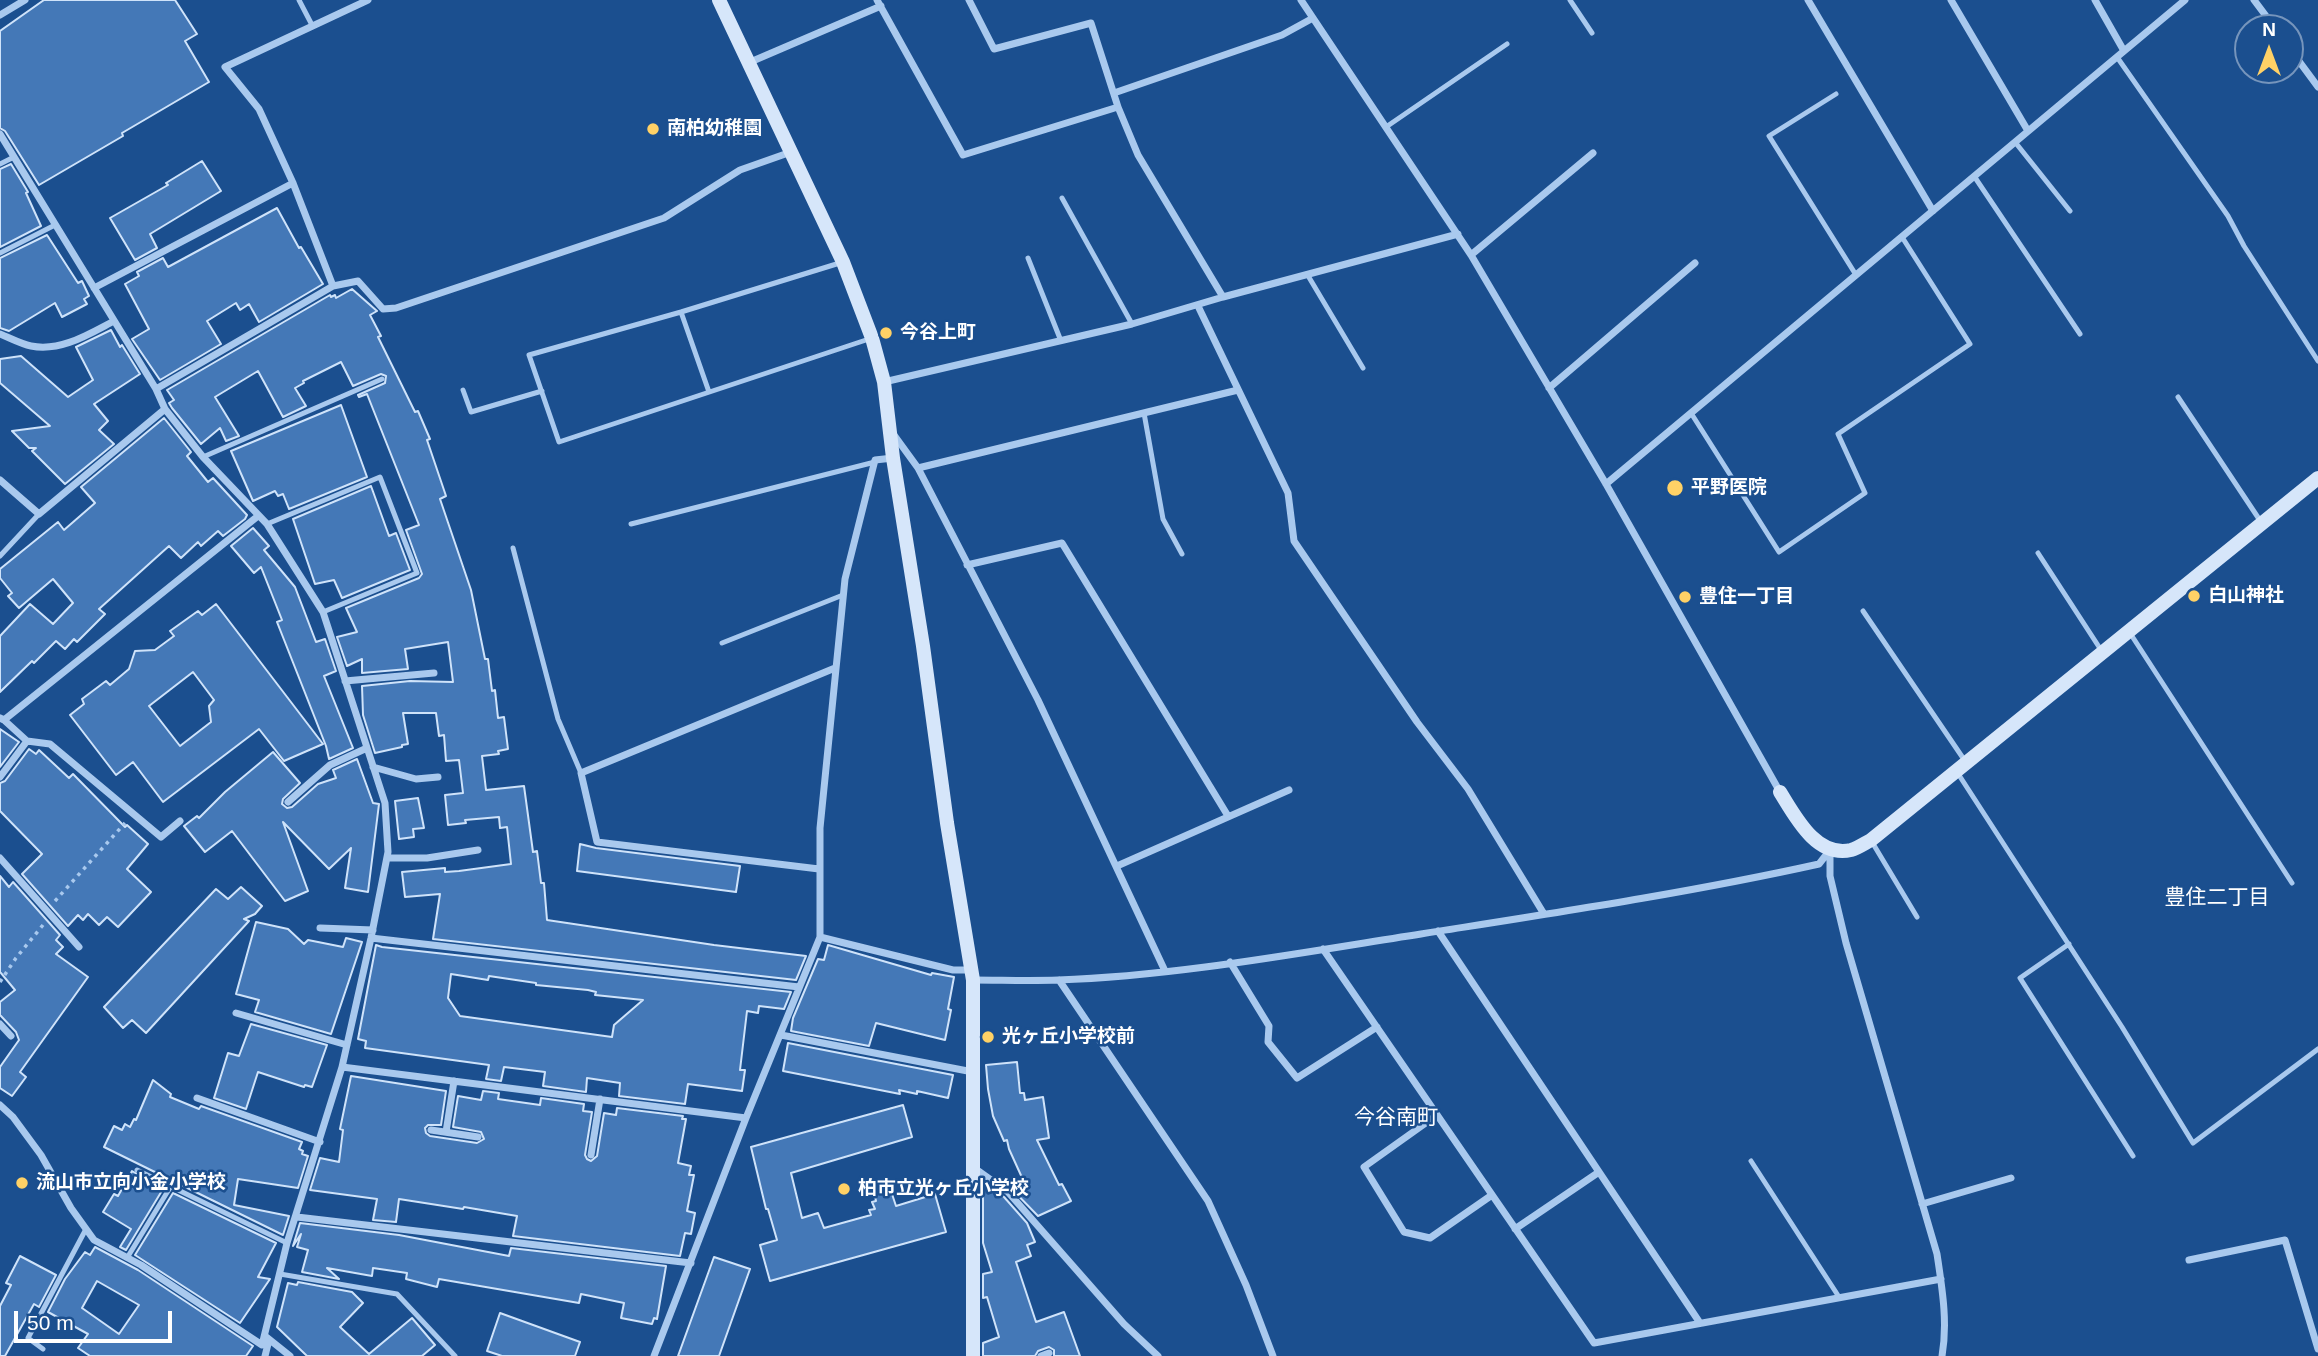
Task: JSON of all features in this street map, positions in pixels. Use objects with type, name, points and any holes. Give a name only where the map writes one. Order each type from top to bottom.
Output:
[{"type":"street","points":[[0,16],[25,0]]},
{"type":"street","points":[[333,286],[293,183],[259,108],[225,67],[368,0]]},
{"type":"street","points":[[719,0],[844,262],[872,338],[884,382],[947,822],[973,975],[973,1356]]},
{"type":"street","points":[[969,0],[994,49],[1091,23],[1118,107],[1138,155],[1223,297]]},
{"type":"street","points":[[1301,0],[1471,255],[1606,484],[1800,825],[1830,850],[1850,850],[1871,839],[2318,478]]},
{"type":"street","points":[[1808,0],[1933,211]]},
{"type":"street","points":[[1951,0],[2028,131]]},
{"type":"street","points":[[2095,0],[2124,51]]},
{"type":"street","points":[[1606,484],[2185,0]]},
{"type":"street","points":[[748,63],[879,3],[963,155],[1118,107]]},
{"type":"street","points":[[1114,93],[1282,35],[1313,18]]},
{"type":"street","points":[[2304,68],[2318,87]]},
{"type":"street","points":[[0,134],[156,389],[165,409],[203,457],[267,524],[323,612],[385,803],[387,858],[372,934],[342,1068],[287,1243],[265,1356]]},
{"type":"street","points":[[156,389],[333,286],[358,281],[383,309],[396,308],[664,218],[740,170],[791,152]]},
{"type":"street","points":[[1471,255],[1593,153]]},
{"type":"street","points":[[94,288],[293,183]]},
{"type":"street","points":[[884,382],[1132,324],[1458,234]]},
{"type":"street","points":[[1549,388],[1695,263]]},
{"type":"street","points":[[1198,306],[1288,493],[1294,541],[1417,722],[1468,789],[1544,914]]},
{"type":"street","points":[[0,334],[31,346],[53,346],[71,343],[114,321]]},
{"type":"street","points":[[918,468],[1238,390]]},
{"type":"street","points":[[0,480],[39,514],[165,409]]},
{"type":"street","points":[[890,429],[918,468],[1038,700],[1165,971]]},
{"type":"street","points":[[654,1356],[746,1118],[820,937],[820,828],[845,579],[875,462],[893,458]]},
{"type":"street","points":[[180,821],[161,837],[50,744],[27,741],[2,719],[258,516]]},
{"type":"street","points":[[967,565],[1062,543],[1228,816]]},
{"type":"street","points":[[819,869],[597,842],[581,774],[835,668]]},
{"type":"street","points":[[345,681],[434,673]]},
{"type":"street","points":[[0,777],[27,741]]},
{"type":"street","points":[[288,802],[330,765],[367,748]]},
{"type":"street","points":[[373,767],[416,779],[438,777]]},
{"type":"street","points":[[1117,866],[1289,790]]},
{"type":"street","points":[[387,858],[427,858],[478,850]]},
{"type":"street","points":[[820,937],[973,975],[1059,980],[1165,971],[1544,914],[1809,866],[1819,864],[1830,850]]},
{"type":"street","points":[[1830,850],[1830,876],[1846,943],[1937,1254],[1946,1337],[1942,1356]]},
{"type":"street","points":[[0,858],[79,947]]},
{"type":"street","points":[[320,928],[799,988]]},
{"type":"street","points":[[1438,931],[1700,1323]]},
{"type":"street","points":[[1323,949],[1594,1343],[1941,1279]]},
{"type":"street","points":[[1230,962],[1269,1026],[1268,1042],[1297,1078],[1377,1027]]},
{"type":"street","points":[[1059,980],[1208,1201],[1246,1285],[1273,1356]]},
{"type":"street","points":[[236,1013],[347,1045]]},
{"type":"street","points":[[0,1024],[11,1036]]},
{"type":"street","points":[[781,1035],[974,1073]]},
{"type":"street","points":[[342,1068],[746,1118]]},
{"type":"street","points":[[446,1132],[454,1081]]},
{"type":"street","points":[[197,1098],[320,1142]]},
{"type":"street","points":[[591,1155],[600,1100]]},
{"type":"street","points":[[0,1105],[13,1117],[41,1155],[71,1208],[94,1240],[192,1297],[262,1345],[267,1338]]},
{"type":"street","points":[[1437,1115],[1364,1167],[1404,1232],[1430,1238],[1492,1195]]},
{"type":"street","points":[[431,1130],[478,1137]]},
{"type":"street","points":[[973,1167],[1008,1192],[1125,1324],[1158,1356]]},
{"type":"street","points":[[1515,1228],[1599,1172]]},
{"type":"street","points":[[1922,1204],[2011,1178]]},
{"type":"street","points":[[297,1217],[691,1263]]},
{"type":"street","points":[[2189,1260],[2285,1240],[2318,1349]]},
{"type":"street","points":[[267,1338],[290,1356]]},
{"type":"lane","points":[[299,0],[312,25]]},
{"type":"lane","points":[[1570,0],[1592,33]]},
{"type":"lane","points":[[1386,127],[1507,44]]},
{"type":"lane","points":[[2117,57],[2228,216],[2244,246],[2318,361]]},
{"type":"lane","points":[[1836,94],[1769,136],[1856,275]]},
{"type":"lane","points":[[2015,142],[2070,211]]},
{"type":"lane","points":[[0,164],[13,156]]},
{"type":"lane","points":[[1974,176],[2080,334]]},
{"type":"lane","points":[[1062,198],[1132,324]]},
{"type":"lane","points":[[0,253],[55,225]]},
{"type":"lane","points":[[1690,413],[1779,552],[1864,493],[1838,434],[1970,344],[1902,237]]},
{"type":"lane","points":[[1028,258],[1061,341]]},
{"type":"lane","points":[[844,262],[530,355],[559,442],[872,338]]},
{"type":"lane","points":[[1307,274],[1363,368]]},
{"type":"lane","points":[[681,312],[709,393]]},
{"type":"lane","points":[[203,457],[382,379]]},
{"type":"lane","points":[[463,390],[471,412],[542,391]]},
{"type":"lane","points":[[2178,397],[2262,523]]},
{"type":"lane","points":[[1144,413],[1163,519],[1182,554]]},
{"type":"lane","points":[[631,524],[875,462]]},
{"type":"lane","points":[[267,524],[380,477],[417,573],[323,612]]},
{"type":"lane","points":[[0,556],[39,514]]},
{"type":"lane","points":[[513,548],[558,719],[581,774]]},
{"type":"lane","points":[[2038,553],[2102,653]]},
{"type":"lane","points":[[722,643],[844,595]]},
{"type":"lane","points":[[1863,611],[2193,1143],[2318,1049]]},
{"type":"lane","points":[[2129,631],[2292,883]]},
{"type":"lane","points":[[1871,839],[1917,917]]},
{"type":"lane","points":[[2069,944],[2020,978],[2133,1156]]},
{"type":"lane","points":[[1751,1161],[1839,1297]]},
{"type":"lane","points":[[137,1170],[287,1243]]},
{"type":"lane","points":[[127,1258],[171,1186]]},
{"type":"lane","points":[[43,1349],[28,1338],[86,1229]]},
{"type":"lane","points":[[280,1274],[397,1294],[455,1356]]},
{"type":"path","points":[[0,982],[49,913],[133,814]]},
{"type":"building","points":[[44,0],[175,0],[197,34],[185,41],[209,82],[39,185],[5,131],[0,128],[0,31]]},
{"type":"building","points":[[202,161],[221,191],[150,234],[157,248],[135,260],[110,218],[168,185],[166,183]]},
{"type":"building","points":[[11,164],[28,192],[26,193],[41,226],[0,247],[0,169]]},
{"type":"building","points":[[277,208],[323,284],[259,322],[249,304],[240,310],[236,303],[207,321],[221,344],[160,380],[132,339],[149,329],[125,284],[139,276],[137,272],[163,258],[168,267]]},
{"type":"building","points":[[47,235],[78,283],[82,281],[89,296],[84,299],[87,304],[62,317],[55,303],[9,331],[0,328],[0,258]]},
{"type":"building","points":[[352,289],[377,311],[370,315],[381,336],[378,337],[430,439],[427,440],[446,496],[440,499],[471,590],[485,659],[488,659],[492,691],[495,690],[498,718],[504,717],[508,749],[498,751],[499,754],[482,756],[486,790],[524,786],[533,852],[537,851],[541,883],[544,883],[547,920],[806,956],[796,980],[433,939],[440,894],[405,897],[402,872],[445,868],[445,872],[459,871],[511,864],[507,827],[500,828],[499,817],[465,820],[466,823],[448,825],[445,795],[463,793],[459,760],[446,761],[444,735],[439,736],[436,713],[403,713],[408,744],[375,753],[363,715],[362,686],[410,681],[453,682],[448,642],[405,649],[408,669],[362,673],[362,659],[347,666],[337,637],[357,632],[346,608],[419,578],[422,574],[406,530],[419,525],[367,394],[358,395],[385,383],[386,376],[381,374],[353,386],[341,362],[303,381],[304,383],[295,388],[306,406],[283,417],[258,371],[215,397],[239,436],[226,441],[220,428],[201,444],[172,408],[169,403],[174,400],[167,390],[330,295],[335,295],[336,298]]},
{"type":"building","points":[[111,330],[140,374],[94,404],[108,421],[99,430],[114,444],[65,484],[32,451],[36,448],[29,448],[12,431],[50,426],[0,383],[0,359],[21,356],[68,397],[93,380],[76,347]]},
{"type":"building","points":[[341,405],[367,477],[289,509],[283,494],[278,496],[275,491],[253,501],[231,451]]},
{"type":"building","points":[[164,418],[191,452],[187,456],[208,482],[213,478],[247,515],[245,519],[223,536],[218,531],[201,546],[198,542],[181,558],[169,546],[99,609],[105,614],[77,642],[74,639],[65,649],[56,641],[0,692],[0,636],[30,604],[53,624],[73,603],[53,579],[19,608],[8,596],[12,593],[0,578],[0,569],[58,522],[64,530],[95,503],[81,487]]},
{"type":"building","points":[[371,486],[389,536],[396,533],[410,570],[342,598],[334,580],[315,584],[293,519]]},
{"type":"building","points":[[253,528],[269,546],[264,550],[295,587],[316,642],[325,639],[336,671],[324,676],[353,748],[329,759],[277,622],[282,620],[261,567],[254,573],[231,546]]},
{"type":"building","points":[[216,604],[323,744],[284,761],[259,729],[163,802],[133,762],[116,775],[70,715],[84,704],[82,699],[106,681],[110,685],[129,669],[135,651],[155,650],[174,636],[170,631],[198,611],[202,615]],"holes":[[[193,672],[214,700],[209,706],[211,722],[180,746],[149,706]]]},
{"type":"building","points":[[0,729],[19,742],[0,767]]},
{"type":"building","points":[[29,749],[36,754],[39,750],[69,778],[73,774],[125,827],[127,825],[148,844],[127,869],[151,892],[118,927],[107,917],[99,925],[88,914],[83,920],[78,915],[68,926],[22,874],[42,854],[0,811],[0,783],[5,781]]},
{"type":"building","points":[[273,752],[300,783],[283,799],[282,804],[287,808],[292,807],[318,784],[336,778],[333,770],[357,759],[373,803],[379,804],[368,892],[345,888],[351,848],[329,869],[283,822],[308,891],[285,901],[232,831],[205,852],[184,826],[197,816],[199,818]]},
{"type":"building","points":[[418,798],[424,828],[413,829],[414,837],[399,839],[395,801]]},
{"type":"building","points":[[580,844],[740,866],[736,892],[577,871]]},
{"type":"building","points":[[0,876],[9,887],[13,882],[60,935],[56,940],[63,947],[56,954],[88,977],[20,1072],[26,1077],[12,1096],[0,1088],[0,1067],[19,1040],[16,1032],[0,1015],[0,1002],[15,990],[0,972]]},
{"type":"building","points":[[241,887],[262,906],[255,914],[244,919],[249,921],[146,1033],[132,1020],[123,1028],[104,1007],[216,889],[228,899]]},
{"type":"building","points":[[256,922],[288,929],[304,944],[308,940],[343,947],[346,938],[362,942],[331,1034],[255,1012],[259,1000],[236,994]]},
{"type":"building","points":[[376,945],[791,992],[784,1009],[759,1006],[758,1013],[747,1011],[740,1070],[745,1070],[742,1091],[688,1084],[685,1104],[619,1096],[620,1083],[587,1078],[586,1092],[543,1086],[545,1072],[504,1067],[501,1081],[486,1079],[489,1065],[365,1048],[366,1041],[358,1039]],"holes":[[[451,974],[488,980],[489,976],[536,985],[588,990],[596,992],[595,995],[643,1000],[614,1025],[612,1037],[460,1016],[448,998]]]},
{"type":"building","points":[[828,945],[931,975],[954,977],[945,1040],[876,1023],[869,1046],[791,1031],[793,1018],[818,959],[824,960]]},
{"type":"building","points":[[251,1024],[327,1045],[312,1087],[304,1087],[258,1072],[246,1109],[214,1098],[228,1053],[239,1056]]},
{"type":"building","points":[[788,1043],[953,1075],[948,1098],[917,1091],[917,1094],[899,1090],[900,1094],[783,1071]]},
{"type":"building","points":[[1017,1062],[1020,1093],[1024,1093],[1025,1100],[1043,1097],[1049,1138],[1037,1140],[1059,1185],[1062,1184],[1071,1201],[1038,1216],[1005,1182],[1024,1182],[1007,1140],[1004,1141],[993,1116],[988,1089],[986,1065]]},
{"type":"building","points":[[351,1076],[446,1091],[441,1125],[428,1125],[425,1128],[426,1133],[430,1136],[477,1143],[484,1139],[481,1132],[453,1127],[458,1096],[481,1100],[483,1091],[499,1093],[498,1099],[540,1105],[541,1098],[584,1104],[583,1111],[592,1112],[585,1155],[591,1161],[597,1156],[604,1113],[616,1115],[617,1108],[683,1116],[682,1119],[686,1119],[678,1163],[691,1166],[689,1175],[694,1175],[687,1211],[695,1213],[691,1234],[685,1233],[680,1256],[513,1236],[517,1216],[399,1199],[396,1222],[373,1220],[377,1199],[310,1190],[320,1158],[339,1162],[343,1130],[340,1129]]},
{"type":"building","points":[[153,1080],[171,1094],[170,1097],[302,1142],[299,1149],[303,1151],[302,1154],[308,1156],[298,1188],[238,1179],[234,1205],[289,1216],[283,1235],[104,1147],[114,1126],[122,1130],[125,1124],[130,1127],[134,1119],[136,1120]]},
{"type":"building","points":[[903,1105],[912,1137],[791,1173],[802,1218],[818,1213],[824,1228],[871,1215],[869,1210],[875,1209],[872,1202],[876,1201],[874,1192],[890,1188],[896,1206],[935,1194],[946,1232],[770,1281],[760,1245],[777,1240],[766,1209],[751,1147]]},
{"type":"building","points":[[132,1171],[163,1189],[126,1250],[120,1247],[131,1229],[103,1212],[114,1194],[118,1196]]},
{"type":"building","points":[[983,1182],[1004,1197],[1027,1223],[1035,1242],[1027,1245],[1031,1256],[1016,1262],[1036,1322],[1064,1312],[1080,1356],[1054,1356],[1054,1350],[1049,1347],[1038,1351],[1035,1356],[983,1356],[983,1343],[999,1337],[987,1297],[983,1298],[983,1274],[992,1272],[983,1243]]},
{"type":"building","points":[[173,1193],[276,1243],[258,1277],[270,1279],[240,1323],[135,1255]]},
{"type":"building","points":[[300,1223],[399,1235],[509,1256],[511,1248],[666,1266],[657,1319],[654,1318],[652,1324],[621,1318],[624,1303],[581,1294],[579,1303],[439,1279],[437,1287],[406,1279],[407,1273],[373,1268],[372,1276],[327,1268],[339,1279],[302,1272],[308,1250],[297,1247],[301,1234],[293,1246]]},
{"type":"building","points":[[95,1247],[138,1270],[253,1346],[246,1356],[90,1356],[78,1348],[88,1334],[48,1312],[65,1279],[85,1252],[90,1255]],"holes":[[[97,1281],[139,1305],[119,1334],[82,1308]]]},
{"type":"building","points":[[20,1256],[56,1275],[39,1307],[34,1304],[5,1356],[0,1356],[0,1306],[11,1285],[6,1283]]},
{"type":"building","points":[[714,1257],[750,1269],[719,1356],[678,1356]]},
{"type":"building","points":[[298,1282],[352,1292],[363,1303],[340,1327],[369,1354],[412,1318],[435,1345],[422,1356],[307,1356],[277,1327],[288,1283],[297,1285]]},
{"type":"building","points":[[500,1313],[580,1342],[575,1356],[502,1356],[487,1351]]},
{"type":"place","name":"南柏幼稚園","points":[[653,129]]},
{"type":"place","name":"今谷上町","points":[[886,333]]},
{"type":"place","name":"平野医院","points":[[1675,488]]},
{"type":"place","name":"白山神社","points":[[2194,596]]},
{"type":"place","name":"豊住一丁目","points":[[1685,597]]},
{"type":"place","name":"光ヶ丘小学校前","points":[[988,1037]]},
{"type":"place","name":"流山市立向小金小学校","points":[[22,1183]]},
{"type":"place","name":"柏市立光ヶ丘小学校","points":[[844,1189]]},
{"type":"district","name":"豊住二丁目","points":[[2217,898]]},
{"type":"district","name":"今谷南町","points":[[1396,1118]]}]
